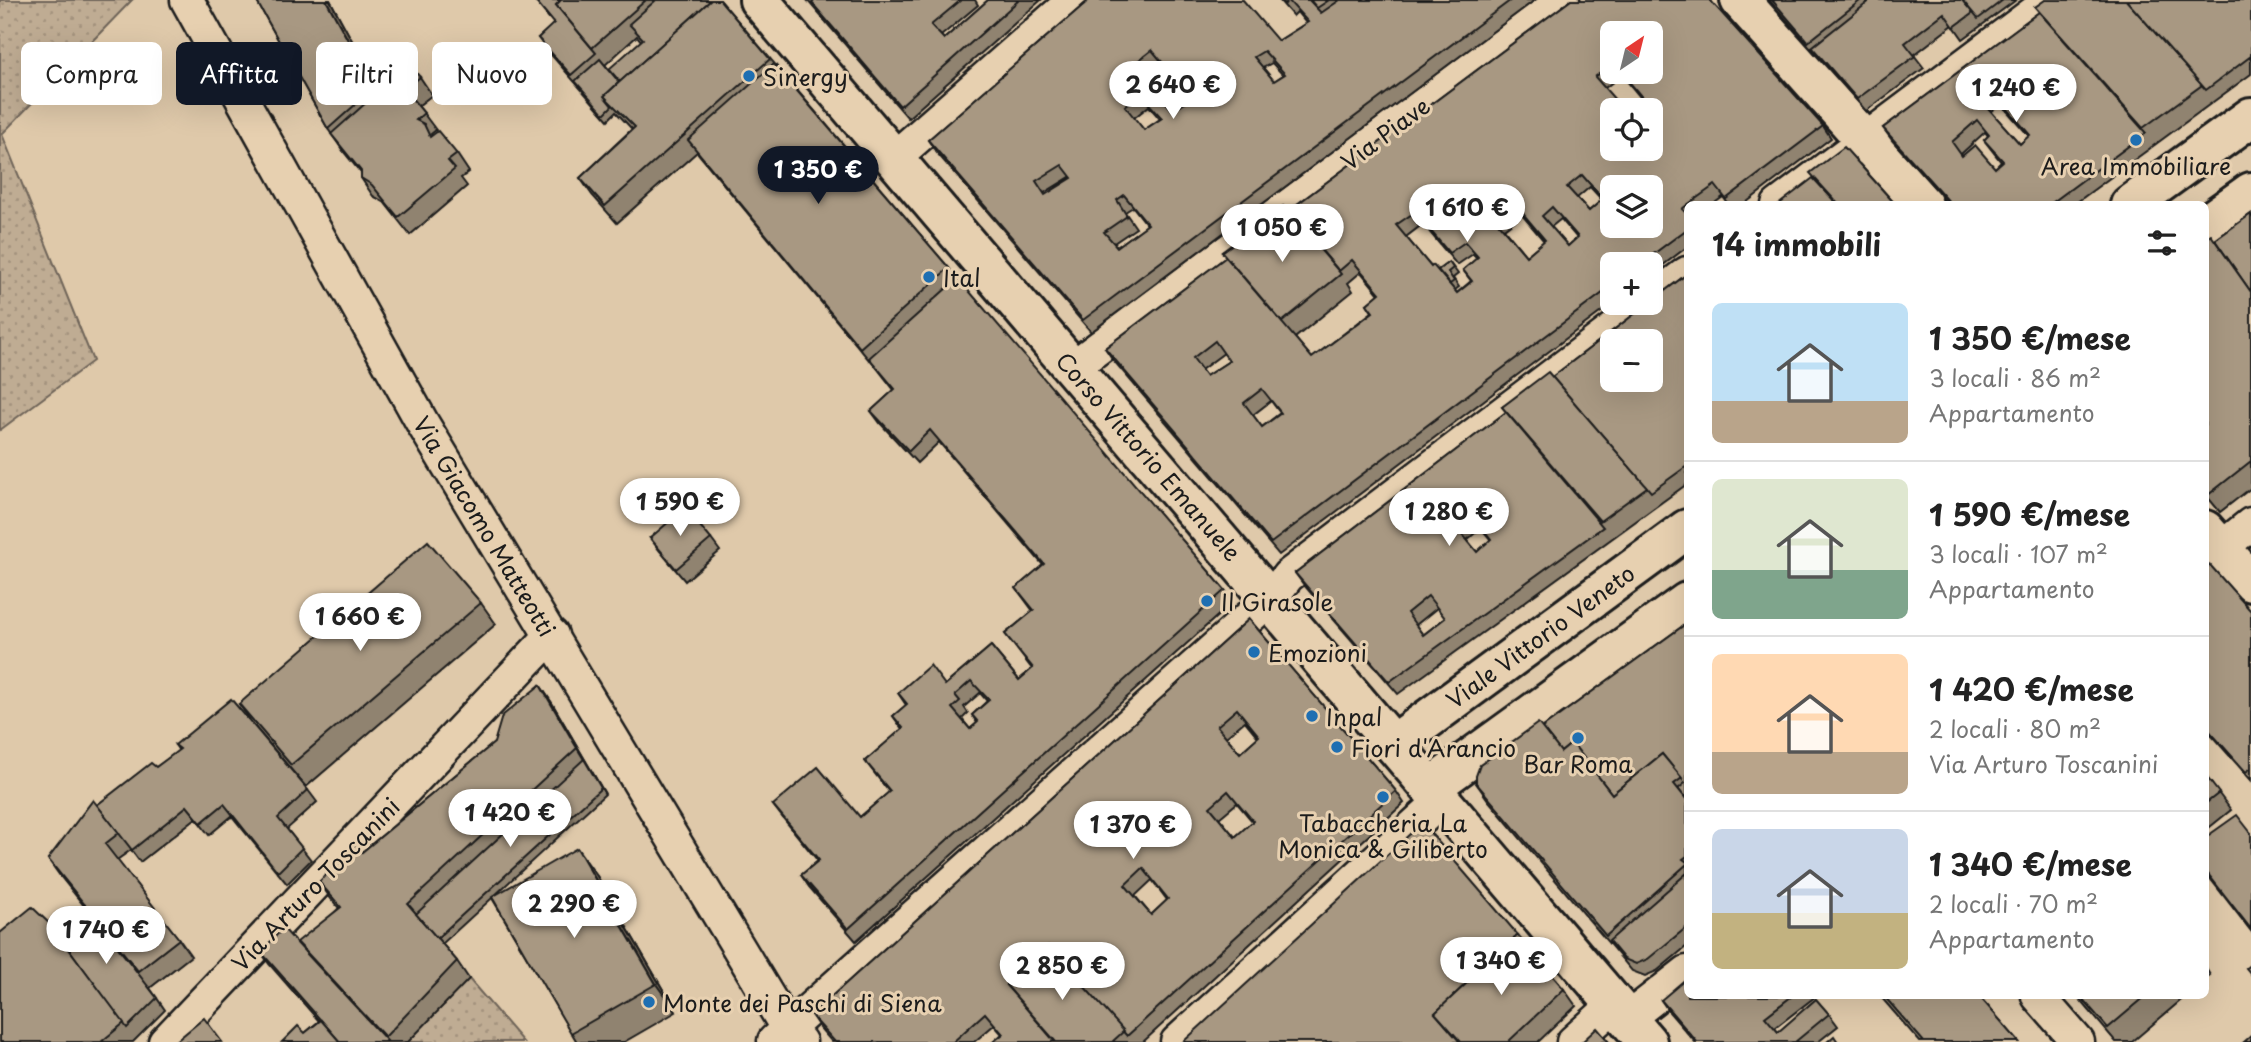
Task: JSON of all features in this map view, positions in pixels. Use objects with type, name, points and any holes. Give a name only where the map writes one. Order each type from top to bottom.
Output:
[{"type":"main road","name":"Corso Vittorio Emanuele","points":[[759,0],[1629,1022]]},
{"type":"main road","points":[[1740,0],[1919,201]]},
{"type":"main road","points":[[2136,201],[2251,117]]},
{"type":"main road","points":[[2209,222],[2251,192]]},
{"type":"main road","name":"Viale Vittorio Veneto","points":[[1394,744],[1684,531]]},
{"type":"main road","points":[[2210,546],[2251,582]]},
{"type":"main road","points":[[1436,794],[1684,603]]},
{"type":"street","name":"Via Giacomo Matteotti","points":[[187,0],[423,424],[552,635],[787,1037]]},
{"type":"street","points":[[894,158],[1074,0]]},
{"type":"street","name":"Via Piave","points":[[1073,367],[1563,0]]},
{"type":"street","points":[[1783,201],[2051,0]]},
{"type":"street","points":[[1663,292],[1684,276]]},
{"type":"street","points":[[787,1037],[1270,598],[1288,576],[1632,315]]},
{"type":"street","points":[[2210,546],[2251,524]]},
{"type":"street","name":"Via Arturo Toscanini","points":[[165,1042],[552,635]]},
{"type":"street","points":[[1177,1042],[1436,794]]},
{"type":"street","points":[[1573,1042],[1629,1022],[1684,975]]},
{"type":"street","points":[[2041,999],[2078,1042]]},
{"type":"shaded area","points":[[0,0],[132,0],[91,42],[21,42],[21,105],[30,105],[2,134],[93,361],[0,430]]},
{"type":"shaded area","points":[[469,979],[523,1042],[408,1042]]},
{"type":"building","points":[[256,0],[326,0],[349,42],[316,42],[316,105],[355,105],[328,129],[302,82],[302,42],[279,42]]},
{"type":"building","points":[[535,0],[561,0],[556,5],[596,53],[571,75],[552,54],[552,42],[542,42],[538,38],[554,23]]},
{"type":"building","points":[[561,0],[646,0],[592,48],[556,5]]},
{"type":"building","points":[[656,0],[711,0],[620,82],[609,69],[643,39],[629,24]]},
{"type":"building","points":[[711,0],[720,0],[770,59],[605,206],[580,178],[635,127],[604,96]]},
{"type":"building","points":[[815,0],[961,0],[931,25],[944,39],[988,0],[1019,0],[900,106],[812,3]]},
{"type":"building","points":[[1089,0],[1243,0],[1278,41],[1308,22],[1288,0],[1309,0],[1321,13],[1340,0],[1511,0],[1083,320],[928,140]],"holes":[[[1152,50],[1192,98],[1173,111],[1134,64]],[[1264,51],[1285,74],[1274,81],[1254,57]],[[1140,94],[1162,118],[1144,130],[1125,106]],[[1062,165],[1072,178],[1045,195],[1036,181]],[[1124,195],[1148,224],[1117,247],[1104,232],[1127,216],[1117,200]]]},
{"type":"building","points":[[1310,0],[1329,0],[1317,8]]},
{"type":"building","points":[[1571,0],[1710,0],[1823,126],[1726,199],[1715,185],[1693,201],[1684,201],[1684,231],[1656,252],[1600,252],[1600,295],[1271,543],[1105,348],[1226,257],[1312,358],[1373,312],[1367,304],[1380,293],[1352,260],[1339,271],[1288,211]],"holes":[[[1600,21],[1663,21],[1663,84],[1631,84],[1643,98],[1663,98],[1663,161],[1600,161],[1600,98],[1613,98],[1595,77],[1600,73]],[[1514,203],[1545,240],[1526,256],[1494,218]],[[1552,207],[1578,237],[1568,246],[1542,216]],[[1415,212],[1449,253],[1465,242],[1478,257],[1463,270],[1472,281],[1457,293],[1396,225]],[[1215,341],[1229,361],[1206,376],[1193,358]],[[1262,389],[1281,413],[1262,427],[1244,403]]]},
{"type":"building","points":[[1772,0],[1861,0],[1808,42]]},
{"type":"building","points":[[1871,0],[1962,0],[1973,13],[1954,27],[1944,13],[1905,43],[1915,56],[1857,99],[1812,47]]},
{"type":"building","points":[[1962,0],[2003,0],[1978,19]]},
{"type":"building","points":[[2045,0],[2126,0],[2202,85],[2143,128],[2035,7]]},
{"type":"building","points":[[2126,0],[2251,0],[2251,56],[2206,90]]},
{"type":"building","points":[[2039,12],[2146,133],[2054,201],[1948,201],[1883,128]],"holes":[[[1993,92],[2030,135],[2020,144],[1982,101]],[[1977,120],[1989,135],[1984,140],[2003,161],[1995,168],[1975,145],[1962,156],[1952,142]]]},
{"type":"building","points":[[600,59],[619,82],[604,96],[612,106],[604,114],[575,81]]},
{"type":"building","points":[[774,64],[949,268],[860,348],[688,140]]},
{"type":"building","points":[[364,105],[417,105],[424,113],[416,120],[424,124],[430,137],[438,131],[457,154],[448,161],[455,169],[398,217],[372,185],[361,178],[361,171],[331,134]]},
{"type":"building","points":[[1844,147],[1892,201],[1835,201],[1810,173]]},
{"type":"building","points":[[1813,178],[1834,201],[1783,201]]},
{"type":"building","points":[[1283,206],[1341,274],[1282,322],[1222,252]]},
{"type":"building","points":[[2251,214],[2251,292],[2215,240]]},
{"type":"building","points":[[2211,235],[2251,292],[2251,461],[2209,494]]},
{"type":"building","points":[[1449,262],[1453,268],[1448,272],[1454,281],[1450,284],[1438,270]]},
{"type":"building","points":[[1684,276],[1684,468],[1651,492],[1552,377],[1600,340],[1600,392],[1663,392],[1663,329],[1615,329],[1633,315],[1663,315],[1663,292]]},
{"type":"building","points":[[958,278],[1225,590],[848,929],[801,875],[819,860],[773,805],[818,767],[860,817],[890,791],[865,761],[903,728],[893,716],[907,704],[898,693],[930,665],[945,685],[991,646],[1019,680],[1033,668],[1005,634],[1034,610],[1016,588],[1044,564],[930,430],[909,451],[871,411],[895,389],[869,358]],"holes":[[[971,681],[989,700],[972,715],[978,722],[970,729],[952,708],[960,701],[955,695]]]},
{"type":"building","points":[[1548,372],[1647,487],[1600,521],[1502,407]]},
{"type":"building","points":[[1506,412],[1603,527],[1389,682],[1295,573]],"holes":[[[1472,516],[1491,539],[1477,552],[1457,528]],[[1428,596],[1445,618],[1423,635],[1407,613]]]},
{"type":"building","points":[[685,508],[711,539],[676,569],[650,538]]},
{"type":"building","points":[[428,541],[481,603],[291,765],[239,704]]},
{"type":"building","points":[[2209,566],[2251,611],[2251,768],[2246,772],[2209,730]]},
{"type":"building","points":[[1249,619],[1396,791],[1127,1036],[1048,946],[1006,985],[1055,1042],[993,1042],[1003,1034],[985,1013],[953,1042],[835,1042],[811,1015]],"holes":[[[1237,709],[1259,736],[1240,753],[1217,726]],[[1228,791],[1253,821],[1235,837],[1210,807]],[[1143,868],[1168,899],[1151,915],[1125,885]]]},
{"type":"building","points":[[1684,625],[1684,782],[1662,754],[1612,794],[1572,743],[1561,752],[1542,728]]},
{"type":"building","points":[[540,685],[577,748],[408,904],[457,961],[385,1037],[297,942],[341,907],[319,882],[355,843],[362,852],[494,743],[502,716]]},
{"type":"building","points":[[231,699],[308,790],[278,818],[302,848],[278,872],[224,804],[201,823],[187,806],[132,850],[97,805],[151,763],[156,767],[180,749],[175,745]]},
{"type":"building","points":[[1538,723],[1561,752],[1572,743],[1612,794],[1662,754],[1682,778],[1674,784],[1684,796],[1684,867],[1606,936],[1476,783],[1480,765]]},
{"type":"building","points":[[584,759],[601,788],[437,938],[416,914]]},
{"type":"building","points":[[2209,780],[2219,793],[2209,801]]},
{"type":"building","points":[[1684,784],[1684,796],[1678,789]]},
{"type":"building","points":[[93,800],[119,833],[105,844],[179,939],[138,971],[48,859]]},
{"type":"building","points":[[2237,815],[2251,833],[2251,929],[2209,875],[2209,835]]},
{"type":"building","points":[[1422,823],[1518,935],[1435,1013],[1460,1042],[1183,1042]]},
{"type":"building","points":[[577,848],[656,984],[571,1033],[492,897]]},
{"type":"building","points":[[1684,876],[1684,929],[1648,959],[1636,964],[1624,959],[1609,941]]},
{"type":"building","points":[[85,905],[157,998],[127,1028],[55,930]]},
{"type":"building","points":[[32,907],[51,925],[124,1023],[101,1042],[0,1042],[0,933]]},
{"type":"building","points":[[283,928],[388,1042],[340,1042],[261,952]]},
{"type":"building","points":[[1518,935],[1564,989],[1508,1042],[1461,1042],[1435,1013]]},
{"type":"building","points":[[1048,946],[1124,1031],[1112,1042],[1056,1042],[1006,985]]},
{"type":"building","points":[[1684,981],[1684,999],[1788,999],[1765,1017],[1778,1032],[1816,999],[1829,1014],[1795,1042],[1697,1042],[1661,1000]]},
{"type":"building","points":[[1887,999],[1982,999],[2019,1042],[1924,1042]]},
{"type":"building","points":[[2083,999],[2142,999],[2108,1028]]},
{"type":"building","points":[[204,1018],[222,1042],[175,1042]]},
{"type":"building","points":[[321,1020],[340,1042],[282,1042],[298,1026],[305,1033]]},
{"type":"building","points":[[1597,1028],[1609,1042],[1582,1042]]},
{"type":"building","points":[[1834,1036],[1838,1042],[1827,1042]]},
{"type":"place","name":"Sinergy","points":[[749,76]]},
{"type":"place","name":"Area Immobiliare","points":[[2136,140]]},
{"type":"place","name":"Ital","points":[[929,277]]},
{"type":"place","name":"Il Girasole","points":[[1207,601]]},
{"type":"place","name":"Emozioni","points":[[1254,652]]},
{"type":"place","name":"Inpal","points":[[1312,716]]},
{"type":"place","name":"Bar Roma","points":[[1578,738]]},
{"type":"place","name":"Fiori d'Arancio","points":[[1337,747]]},
{"type":"place","name":"Tabaccheria La Monica & Giliberto","points":[[1383,797]]},
{"type":"place","name":"Monte dei Paschi di Siena","points":[[649,1002]]}]
